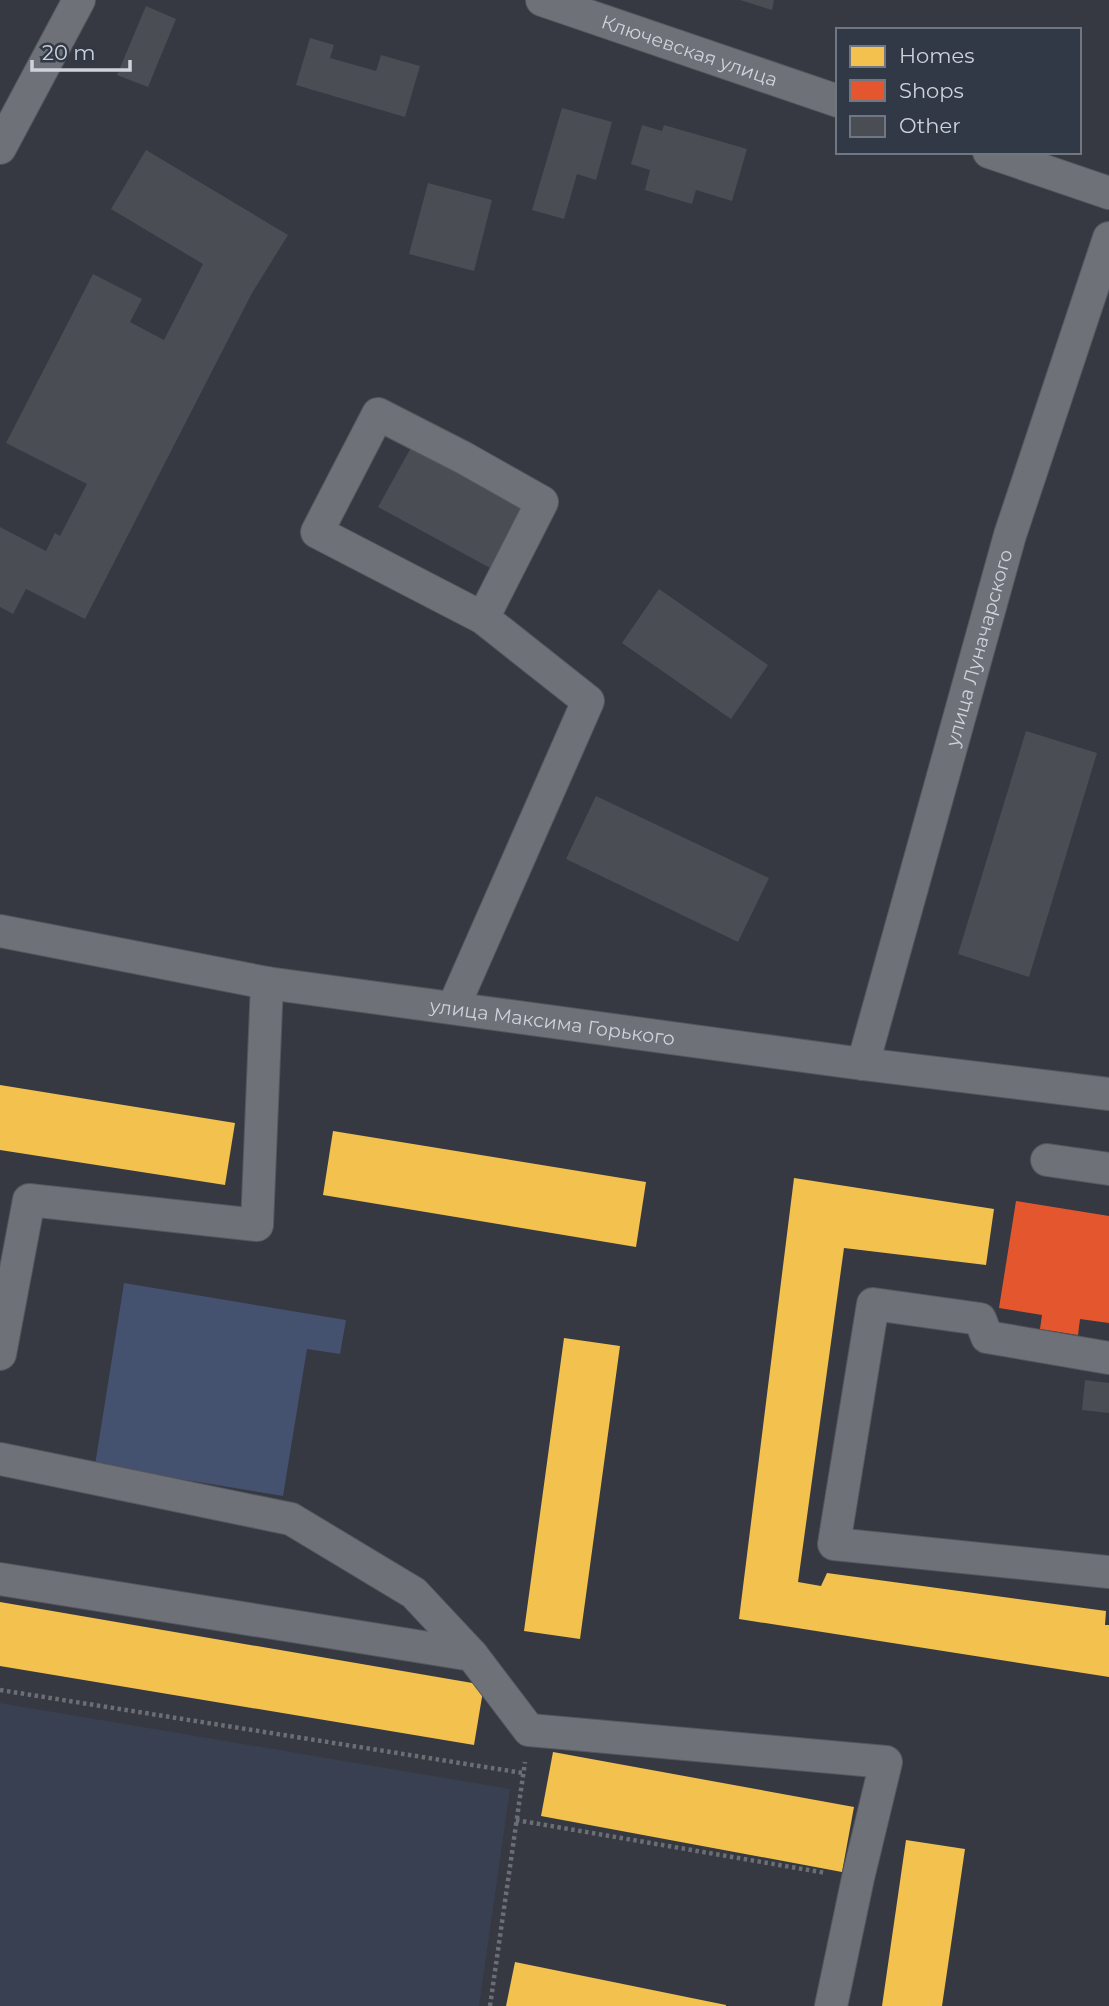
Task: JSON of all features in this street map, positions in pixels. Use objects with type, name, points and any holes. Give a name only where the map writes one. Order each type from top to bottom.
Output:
[{"type":"street","points":[[0,148],[79,0]]},
{"type":"street","name":"Ключевская улица","points":[[541,0],[836,100]]},
{"type":"street","points":[[995,154],[1109,193]]},
{"type":"street","name":"улица Луначарского","points":[[863,1063],[1010,535],[1109,238]]},
{"type":"street","points":[[453,1008],[588,701],[482,618],[317,532],[378,414],[542,502],[482,618]]},
{"type":"street","name":"улица Максима Горького","points":[[0,931],[267,983],[1109,1094]]},
{"type":"street","points":[[0,1354],[29,1200],[257,1225],[267,983]]},
{"type":"street","points":[[1047,1160],[1109,1169]]},
{"type":"street","points":[[1109,1358],[986,1336],[980,1319],[873,1304],[834,1544],[1109,1572]]},
{"type":"street","points":[[0,1459],[291,1519],[414,1593],[472,1655],[529,1730],[886,1762],[831,2006]]},
{"type":"street","points":[[0,1579],[472,1655]]},
{"type":"path","points":[[0,1690],[523,1773]]},
{"type":"path","points":[[490,2006],[529,1730]]},
{"type":"path","points":[[516,1820],[858,1878]]},
{"type":"shaded area","points":[[124,1283],[346,1320],[340,1354],[307,1349],[283,1496],[95,1465]]},
{"type":"shaded area","points":[[0,1703],[510,1789],[479,2006],[0,2006]]},
{"type":"building: Homes","points":[[0,1085],[235,1123],[225,1185],[0,1150]]},
{"type":"building: Homes","points":[[333,1131],[646,1182],[636,1247],[323,1195]]},
{"type":"building: Homes","points":[[794,1178],[994,1209],[986,1265],[844,1248],[798,1582],[821,1586],[827,1573],[1106,1611],[1105,1625],[1109,1625],[1109,1677],[739,1619]]},
{"type":"building: Homes","points":[[564,1338],[620,1346],[580,1639],[524,1631]]},
{"type":"building: Homes","points":[[0,1602],[484,1685],[474,1745],[0,1666]]},
{"type":"building: Homes","points":[[553,1752],[854,1807],[842,1872],[541,1816]]},
{"type":"building: Homes","points":[[906,1840],[965,1849],[942,2006],[882,2006]]},
{"type":"building: Homes","points":[[515,1962],[726,2005],[726,2006],[506,2006]]},
{"type":"building: Shops","points":[[1016,1201],[1109,1216],[1109,1323],[1080,1319],[1078,1335],[1040,1329],[1042,1315],[999,1308]]},
{"type":"building: Other","points":[[740,0],[774,0],[772,10]]},
{"type":"building: Other","points":[[146,6],[176,19],[148,87],[117,75]]},
{"type":"building: Other","points":[[310,38],[334,45],[330,58],[376,71],[381,55],[420,66],[405,117],[296,85]]},
{"type":"building: Other","points":[[562,108],[612,122],[596,180],[577,174],[564,219],[532,210]]},
{"type":"building: Other","points":[[642,125],[662,131],[664,125],[747,149],[732,201],[696,190],[692,204],[645,190],[650,170],[631,164]]},
{"type":"building: Other","points":[[146,150],[288,235],[252,293],[85,619],[26,589],[13,614],[0,607],[0,527],[46,551],[55,533],[60,536],[87,484],[6,443],[93,274],[142,299],[130,322],[164,340],[203,264],[111,209]]},
{"type":"building: Other","points":[[428,183],[492,200],[474,271],[409,254]]},
{"type":"building: Other","points":[[413,444],[526,505],[492,569],[378,507]]},
{"type":"building: Other","points":[[659,589],[768,665],[731,719],[622,643]]},
{"type":"building: Other","points":[[1026,731],[1097,753],[1029,977],[958,954]]},
{"type":"building: Other","points":[[596,796],[769,878],[738,942],[566,859]]},
{"type":"building: Other","points":[[1085,1380],[1109,1383],[1109,1413],[1082,1410]]}]
